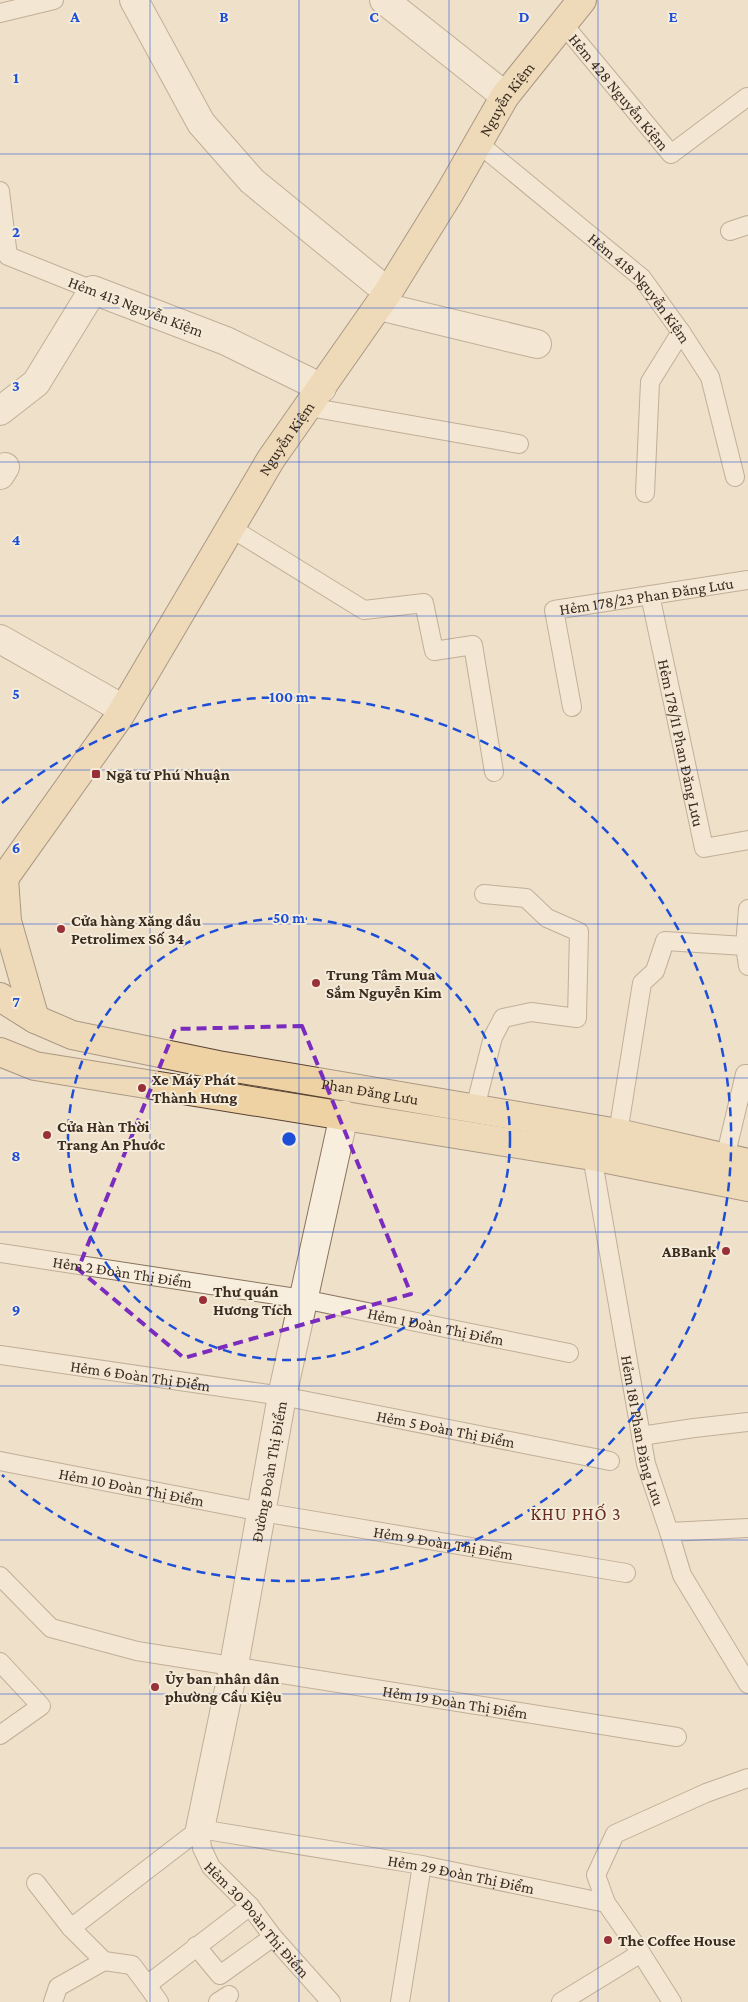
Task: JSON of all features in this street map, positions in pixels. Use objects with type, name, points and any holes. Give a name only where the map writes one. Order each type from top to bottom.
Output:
[{"type":"main road","name":"Nguyễn Kiệm","points":[[2,881],[124,709],[271,458],[383,299],[505,96],[582,0]]},
{"type":"main road","points":[[2,881],[7,920],[36,1019]]},
{"type":"main road","name":"Phan Đăng Lưu","points":[[0,997],[36,1019],[72,1035],[218,1065],[618,1133],[736,1160]]},
{"type":"main road","name":"Phan Đăng Lưu","points":[[0,1052],[35,1066],[592,1156],[748,1187]]},
{"type":"street","points":[[134,0],[201,123],[252,180],[383,299],[537,344]]},
{"type":"street","points":[[384,0],[505,96]]},
{"type":"street","points":[[0,411],[36,383],[93,290]]},
{"type":"street","name":"Hẻm 413 Nguyễn Kiệm","points":[[93,290],[226,341],[315,397]]},
{"type":"street","points":[[0,639],[124,709]]},
{"type":"street","name":"Đường Đoàn Thị Điểm","points":[[200,1829],[234,1665],[282,1396],[344,1115]]},
{"type":"lane","points":[[0,13],[54,0]]},
{"type":"lane","name":"Hẻm 428 Nguyễn Kiệm","points":[[563,24],[671,154],[747,97]]},
{"type":"lane","name":"Hẻm 418 Nguyễn Kiệm","points":[[478,143],[642,278],[681,332],[710,377],[735,477]]},
{"type":"lane","name":"Hẻm 413 Nguyễn Kiệm","points":[[0,191],[8,256],[93,290]]},
{"type":"lane","points":[[730,231],[748,225]]},
{"type":"lane","points":[[645,493],[650,382],[681,332]]},
{"type":"lane","points":[[315,397],[519,444]]},
{"type":"lane","points":[[230,528],[364,610],[424,603],[434,651],[472,645],[494,772]]},
{"type":"lane","name":"Hẻm 178/23 Phan Đăng Lưu","points":[[572,707],[554,610],[748,580]]},
{"type":"lane","name":"Hẻm 178/11 Phan Đăng Lưu","points":[[650,595],[704,848],[748,840]]},
{"type":"lane","points":[[475,1108],[493,1037],[503,1018],[531,1012],[577,1018],[579,932],[547,918],[526,898],[484,894]]},
{"type":"lane","points":[[748,909],[745,946],[748,966]]},
{"type":"lane","points":[[618,1133],[642,983],[656,971],[666,941],[745,946]]},
{"type":"lane","points":[[736,1160],[745,1074],[748,1074]]},
{"type":"lane","name":"Hẻm 181 Phan Đăng Lưu","points":[[592,1156],[646,1464],[682,1576],[748,1684]]},
{"type":"lane","name":"Hẻm 2 Đoàn Thị Điểm","points":[[0,1253],[304,1299]]},
{"type":"lane","name":"Hẻm 1 Đoàn Thị Điểm","points":[[304,1299],[569,1353]]},
{"type":"lane","name":"Hẻm 6 Đoàn Thị Điểm","points":[[0,1355],[282,1396]]},
{"type":"lane","name":"Hẻm 5 Đoàn Thị Điểm","points":[[282,1396],[610,1461]]},
{"type":"lane","points":[[641,1436],[748,1422]]},
{"type":"lane","name":"Hẻm 10 Đoàn Thị Điểm","points":[[0,1461],[262,1512]]},
{"type":"lane","name":"Hẻm 9 Đoàn Thị Điểm","points":[[262,1512],[626,1573]]},
{"type":"lane","points":[[669,1532],[748,1528]]},
{"type":"lane","name":"Hẻm 19 Đoàn Thị Điểm","points":[[0,1576],[51,1628],[137,1651],[677,1736]]},
{"type":"lane","points":[[0,1662],[41,1706],[0,1734]]},
{"type":"lane","points":[[672,2002],[606,1903],[596,1875],[615,1834],[706,1793],[748,1778]]},
{"type":"lane","points":[[71,1928],[200,1829]]},
{"type":"lane","name":"Hẻm 29 Đoàn Thị Điểm","points":[[200,1829],[422,1865],[606,1903]]},
{"type":"lane","name":"Hẻm 30 Đoàn Thị Điểm","points":[[200,1829],[202,1848],[212,1867],[250,1906],[273,1937],[331,2002]]},
{"type":"lane","points":[[400,2002],[422,1865]]},
{"type":"lane","points":[[36,1883],[71,1928],[104,1961],[132,1965],[159,2002]]},
{"type":"lane","points":[[147,1985],[250,1906]]},
{"type":"lane","points":[[196,1946],[220,1975],[273,1937]]},
{"type":"lane","points":[[561,2002],[641,1954]]},
{"type":"lane","points":[[53,2002],[58,1987],[104,1961]]},
{"type":"highlighted area","points":[[302,1026],[411,1294],[184,1358],[78,1269],[175,1029]]},
{"type":"place","name":"Ngã tư Phú Nhuận","points":[[96,774]]},
{"type":"place","name":"Cửa hàng Xăng dầu Petrolimex Số 34","points":[[61,929]]},
{"type":"place","name":"Trung Tâm Mua Sắm Nguyễn Kim","points":[[316,983]]},
{"type":"place","name":"Xe Máy Phát Thành Hưng","points":[[142,1088]]},
{"type":"place","name":"Cửa Hàn Thời Trang An Phước","points":[[47,1135]]},
{"type":"place","name":"ABBank","points":[[726,1251]]},
{"type":"place","name":"Thư quán Hương Tích","points":[[203,1300]]},
{"type":"place","name":"Ủy ban nhân dân phường Cầu Kiệu","points":[[155,1687]]},
{"type":"place","name":"The Coffee House","points":[[608,1940]]},
{"type":"district","name":"KHU PHỐ 3","points":[[576,1514]]}]
